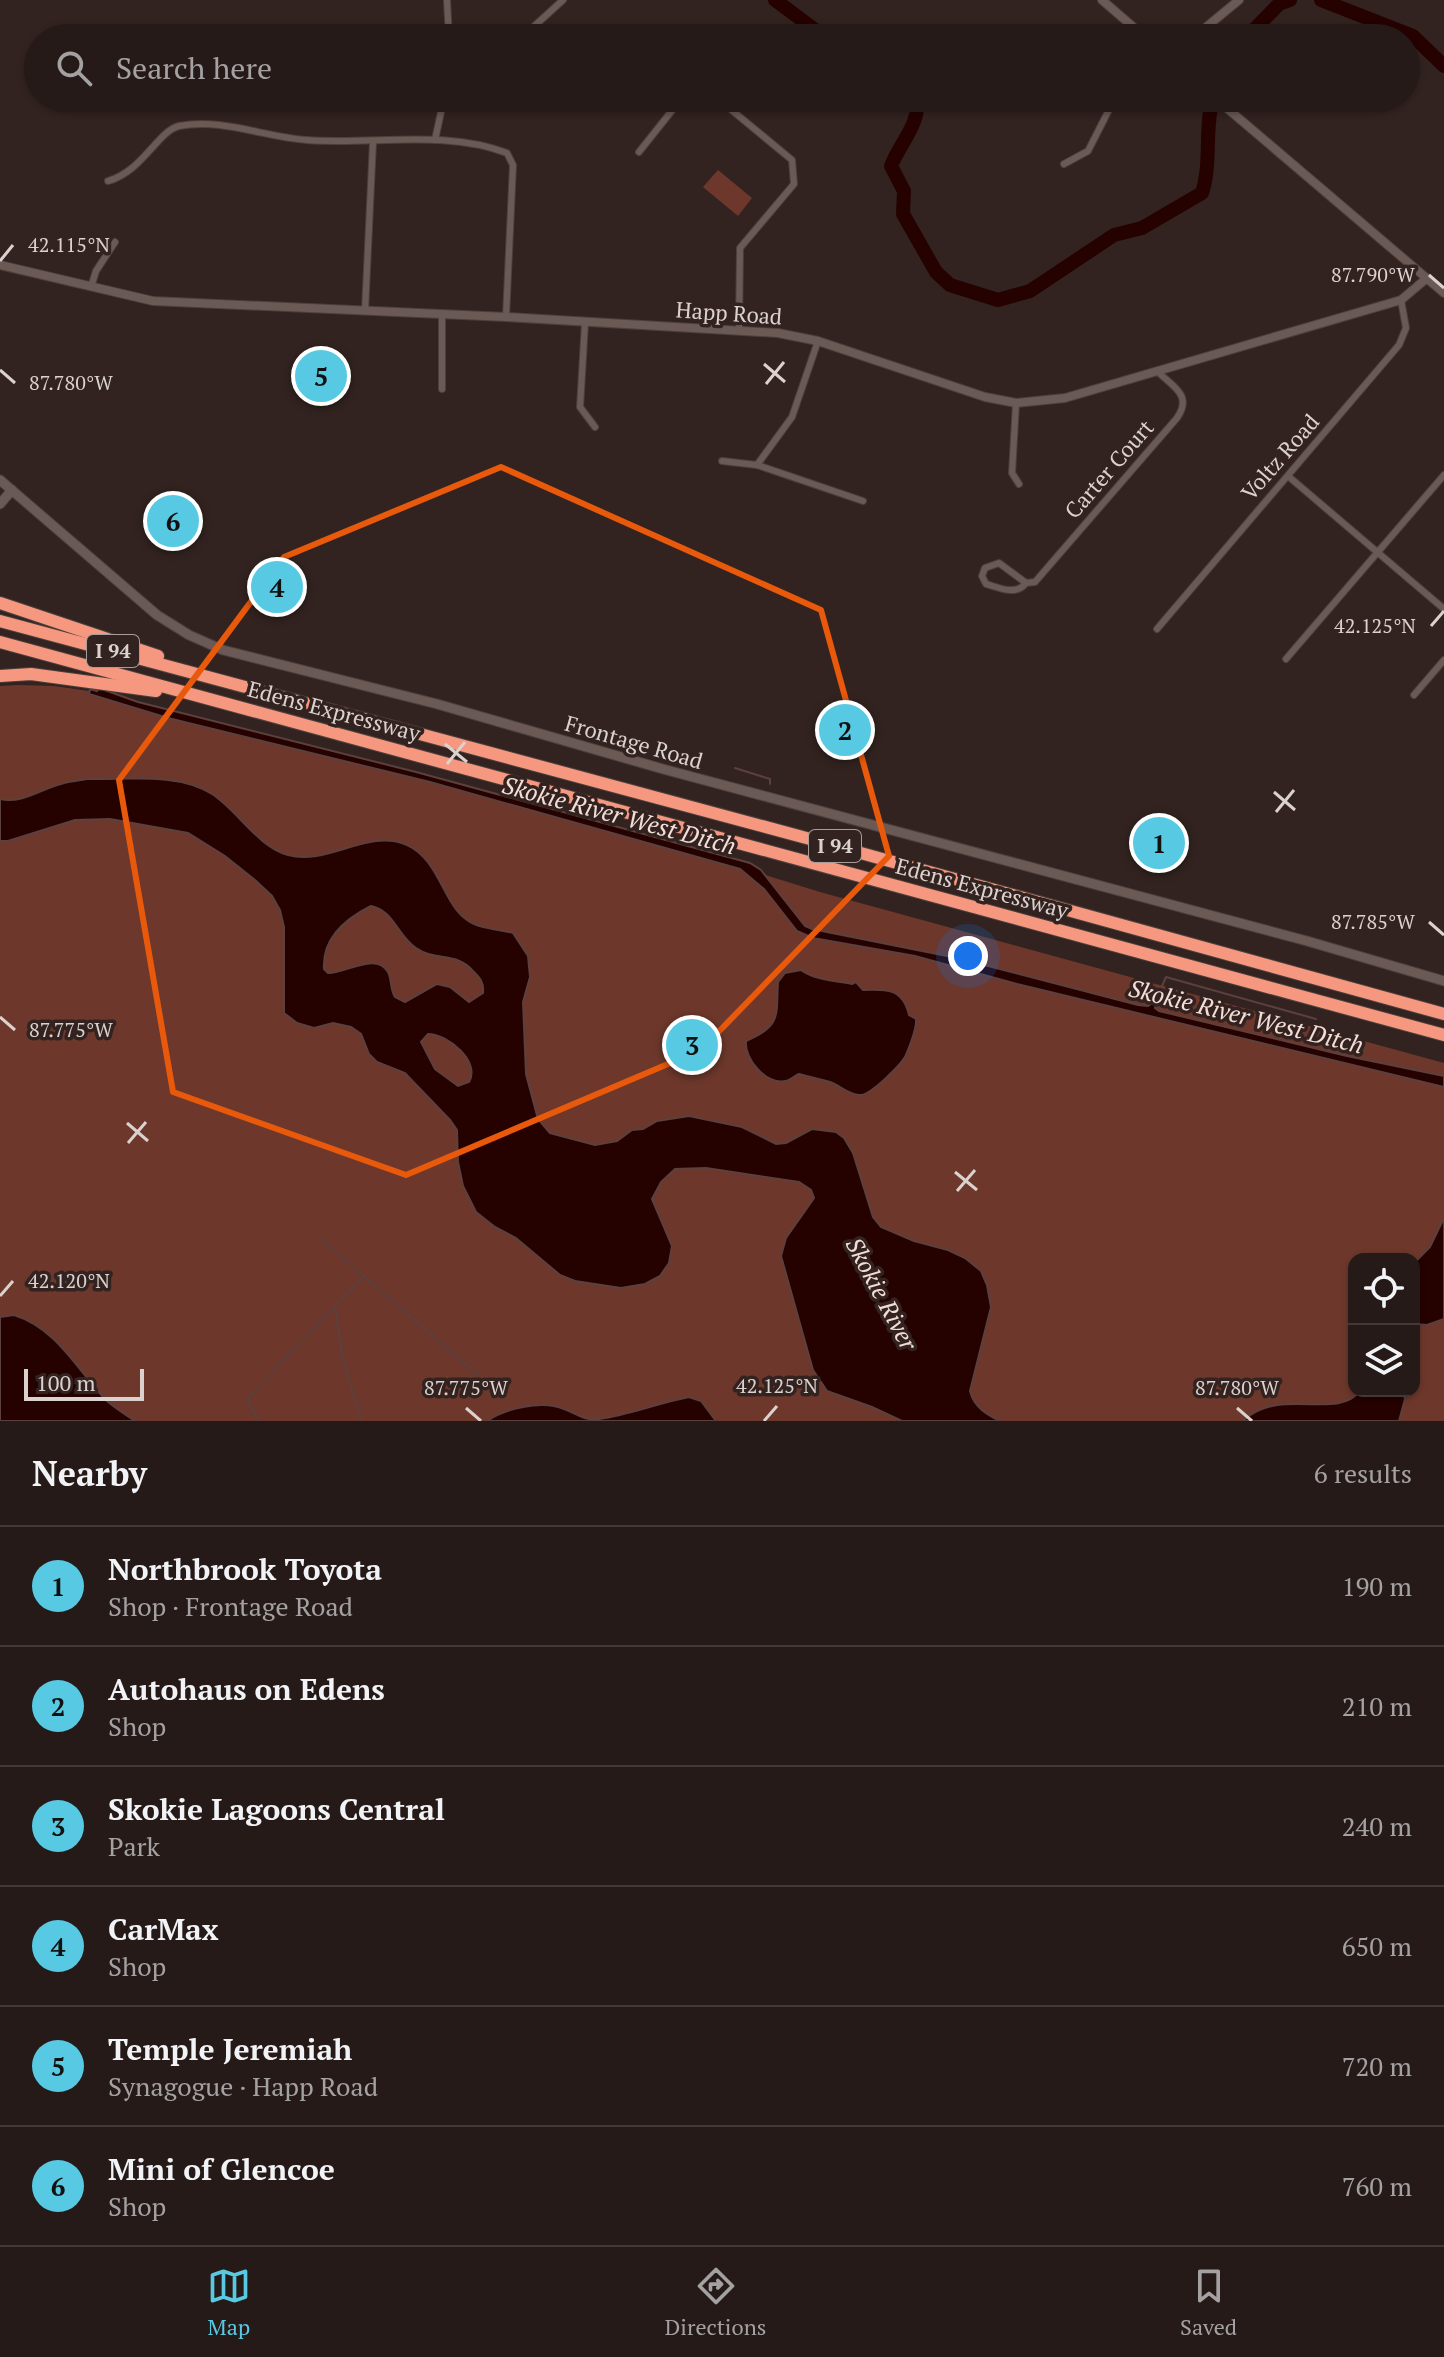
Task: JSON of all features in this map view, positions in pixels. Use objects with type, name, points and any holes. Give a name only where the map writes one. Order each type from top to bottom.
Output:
[{"type":"highway","points":[[0,603],[135,647],[225,681]]},
{"type":"highway","name":"Edens Expressway","points":[[0,621],[1444,1014]]},
{"type":"highway","name":"Edens Expressway","points":[[0,642],[1444,1035]]},
{"type":"highway","points":[[0,676],[31,674],[91,680],[219,701]]},
{"type":"main road","name":"Frontage Road","points":[[0,480],[157,615],[189,635],[223,650],[437,704],[675,772],[1307,941],[1444,981]]},
{"type":"main road","points":[[0,504],[12,490]]},
{"type":"street","points":[[447,0],[448,24]]},
{"type":"street","points":[[537,24],[563,0]]},
{"type":"street","points":[[1102,0],[1130,24]]},
{"type":"street","points":[[1210,24],[1239,0]]},
{"type":"street","points":[[435,140],[441,112]]},
{"type":"street","points":[[639,152],[671,112]]},
{"type":"street","points":[[734,112],[792,160],[794,184],[740,248],[739,329]]},
{"type":"street","points":[[1064,164],[1088,151],[1108,112]]},
{"type":"street","points":[[1231,112],[1444,293]]},
{"type":"street","points":[[108,181],[124,177],[132,171],[168,131],[177,127],[220,124],[304,140],[435,140],[492,147],[507,153],[513,165],[506,317]]},
{"type":"street","points":[[365,311],[373,142]]},
{"type":"street","points":[[91,287],[100,263],[115,242]]},
{"type":"street","name":"Happ Road","points":[[0,265],[153,301],[778,333],[818,341],[985,397],[1016,403],[1065,398],[1401,300],[1427,278]]},
{"type":"street","name":"Voltz Road","points":[[1157,629],[1399,345],[1406,328],[1401,300]]},
{"type":"street","points":[[442,314],[442,389]]},
{"type":"street","points":[[585,323],[580,407],[595,427]]},
{"type":"street","points":[[757,465],[792,417],[818,341]]},
{"type":"street","name":"Carter Court","points":[[1026,583],[1035,582],[1184,407],[1181,394],[1157,371]]},
{"type":"street","points":[[1016,403],[1012,473],[1019,484]]},
{"type":"street","points":[[722,461],[757,465],[863,501]]},
{"type":"street","points":[[1286,659],[1444,475]]},
{"type":"street","points":[[1288,476],[1444,609]]},
{"type":"street","points":[[999,563],[1026,583],[1022,589],[1014,591],[986,584],[982,576],[985,568],[999,563]]},
{"type":"street","points":[[1414,695],[1444,660]]},
{"type":"highlighted area","points":[[501,467],[821,610],[889,856],[701,1050],[406,1175],[173,1092],[119,780],[284,557]]},
{"type":"shaded area","points":[[718,170],[752,198],[738,216],[703,187]]},
{"type":"shaded area","points":[[0,686],[54,686],[89,691],[692,852],[820,892],[1444,1063],[1444,1421],[0,1421]]},
{"type":"water","points":[[99,688],[138,702],[416,772],[750,863],[761,870],[805,926],[812,929],[957,958],[1138,1005],[1148,1006],[1156,1001],[1155,1008],[1159,1011],[1444,1076],[1444,1087],[1017,984],[915,956],[813,938],[797,931],[764,889],[740,869],[430,782],[168,718],[89,694],[90,689],[97,691]]},
{"type":"water","name":"Skokie River","points":[[87,779],[168,780],[198,787],[222,801],[267,844],[288,855],[318,856],[378,841],[407,845],[418,852],[434,871],[459,913],[477,925],[513,933],[528,956],[530,977],[523,1002],[526,1074],[538,1119],[550,1133],[595,1145],[617,1141],[632,1130],[643,1129],[657,1121],[689,1116],[742,1127],[776,1144],[786,1143],[812,1129],[836,1132],[844,1138],[853,1153],[873,1217],[881,1227],[914,1241],[948,1250],[981,1271],[991,1307],[970,1391],[981,1409],[1000,1421],[902,1421],[827,1391],[813,1370],[781,1256],[786,1238],[814,1198],[811,1190],[799,1182],[706,1168],[675,1169],[661,1182],[652,1199],[672,1246],[669,1263],[660,1276],[645,1284],[621,1288],[575,1281],[560,1275],[516,1238],[476,1212],[463,1186],[458,1162],[457,1130],[405,1073],[377,1062],[369,1054],[361,1034],[351,1027],[333,1023],[314,1028],[297,1023],[284,1013],[284,927],[280,910],[272,896],[225,856],[188,833],[110,819],[75,820],[0,841],[0,799],[24,798],[64,783]],"holes":[[[371,906],[385,913],[416,948],[466,965],[481,980],[483,993],[469,1002],[450,987],[437,984],[405,1002],[395,997],[388,972],[376,963],[328,973],[324,969],[324,958],[331,939],[344,923]],[[428,1034],[445,1039],[467,1058],[472,1074],[469,1082],[458,1086],[435,1069],[421,1042]]]},
{"type":"water","points":[[801,970],[826,980],[856,982],[863,990],[892,992],[903,1000],[909,1015],[916,1019],[906,1055],[870,1091],[859,1095],[830,1082],[799,1074],[778,1081],[764,1075],[753,1063],[746,1041],[766,1030],[775,1018],[778,982],[785,973]]},
{"type":"water","points":[[1444,1218],[1444,1319],[1420,1324],[1420,1257],[1430,1247]]},
{"type":"water","points":[[14,1315],[29,1321],[54,1339],[105,1399],[135,1421],[0,1421],[0,1317]]},
{"type":"water","points":[[689,1397],[701,1401],[716,1421],[487,1421],[514,1409],[535,1405],[555,1406],[585,1418],[599,1419]]},
{"type":"water","points":[[1350,1399],[1405,1399],[1399,1421],[1243,1421],[1257,1411],[1273,1406],[1337,1403]]},
{"type":"waterway","points":[[775,0],[807,24]]},
{"type":"waterway","points":[[1260,24],[1279,4],[1290,0]]},
{"type":"waterway","points":[[1321,0],[1382,24]]},
{"type":"waterway","points":[[1420,43],[1444,66]]},
{"type":"waterway","points":[[916,112],[891,166],[904,191],[903,214],[936,272],[950,285],[998,300],[1030,291],[1114,235],[1142,228],[1202,193],[1207,169],[1211,112]]},
{"type":"waterway","points":[[735,768],[770,779],[770,784]]},
{"type":"waterway","name":"Skokie River West Ditch","points":[[1155,1002],[1166,977],[1316,1019]]},
{"type":"waterway","points":[[320,1238],[478,1375]]},
{"type":"waterway","points":[[258,1421],[247,1399],[364,1276]]},
{"type":"waterway","points":[[335,1307],[343,1360],[362,1421]]},
{"type":"place","name":"Temple Jeremiah","points":[[321,376]]},
{"type":"place","name":"Mini of Glencoe","points":[[173,521]]},
{"type":"place","name":"CarMax","points":[[277,587]]},
{"type":"place","name":"Autohaus on Edens","points":[[845,730]]},
{"type":"place","name":"Northbrook Toyota","points":[[1159,843]]},
{"type":"place","name":"Skokie Lagoons Central","points":[[692,1045]]}]
